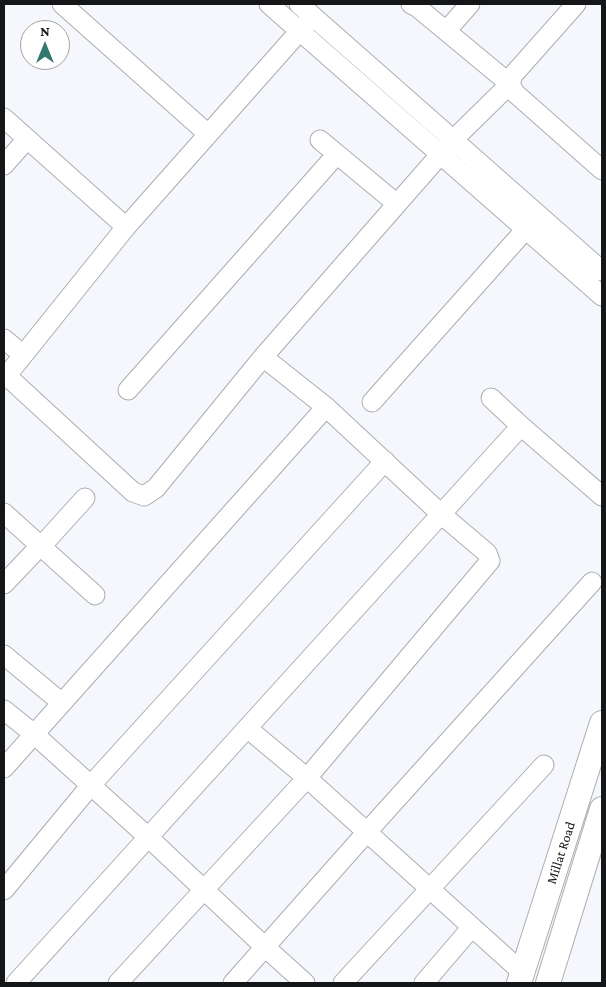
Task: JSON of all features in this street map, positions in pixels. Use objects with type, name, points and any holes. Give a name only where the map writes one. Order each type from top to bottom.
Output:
[{"type":"main road","name":"Millat Road","points":[[521,978],[602,723]]},
{"type":"main road","name":"Millat Road","points":[[548,983],[602,809]]},
{"type":"street","points":[[62,4],[208,134]]},
{"type":"street","points":[[270,4],[441,154],[532,222],[602,271]]},
{"type":"street","points":[[411,4],[417,6],[510,84],[515,93],[602,170]]},
{"type":"street","points":[[446,31],[470,4]]},
{"type":"street","points":[[576,4],[513,75],[510,84],[454,140],[441,154],[263,357],[156,488],[144,496],[133,492],[5,378],[22,354],[126,227],[299,30],[306,10],[454,140],[602,296]]},
{"type":"street","points":[[4,118],[126,227]]},
{"type":"street","points":[[4,165],[27,139]]},
{"type":"street","points":[[320,140],[397,204]]},
{"type":"street","points":[[128,390],[337,154]]},
{"type":"street","points":[[372,402],[532,222]]},
{"type":"street","points":[[4,339],[22,354]]},
{"type":"street","points":[[118,983],[307,778],[489,564],[489,556],[326,407],[263,357]]},
{"type":"street","points":[[492,398],[521,426],[602,496]]},
{"type":"street","points":[[4,768],[326,407]]},
{"type":"street","points":[[16,983],[521,426]]},
{"type":"street","points":[[4,890],[91,785],[385,461]]},
{"type":"street","points":[[4,584],[85,498]]},
{"type":"street","points":[[4,513],[43,544],[95,595]]},
{"type":"street","points":[[233,983],[592,582]]},
{"type":"street","points":[[4,655],[62,703]]},
{"type":"street","points":[[4,710],[91,785],[305,983]]},
{"type":"street","points":[[248,728],[307,778],[472,927],[521,978]]},
{"type":"street","points":[[342,983],[544,765]]},
{"type":"street","points":[[424,983],[472,927]]}]
